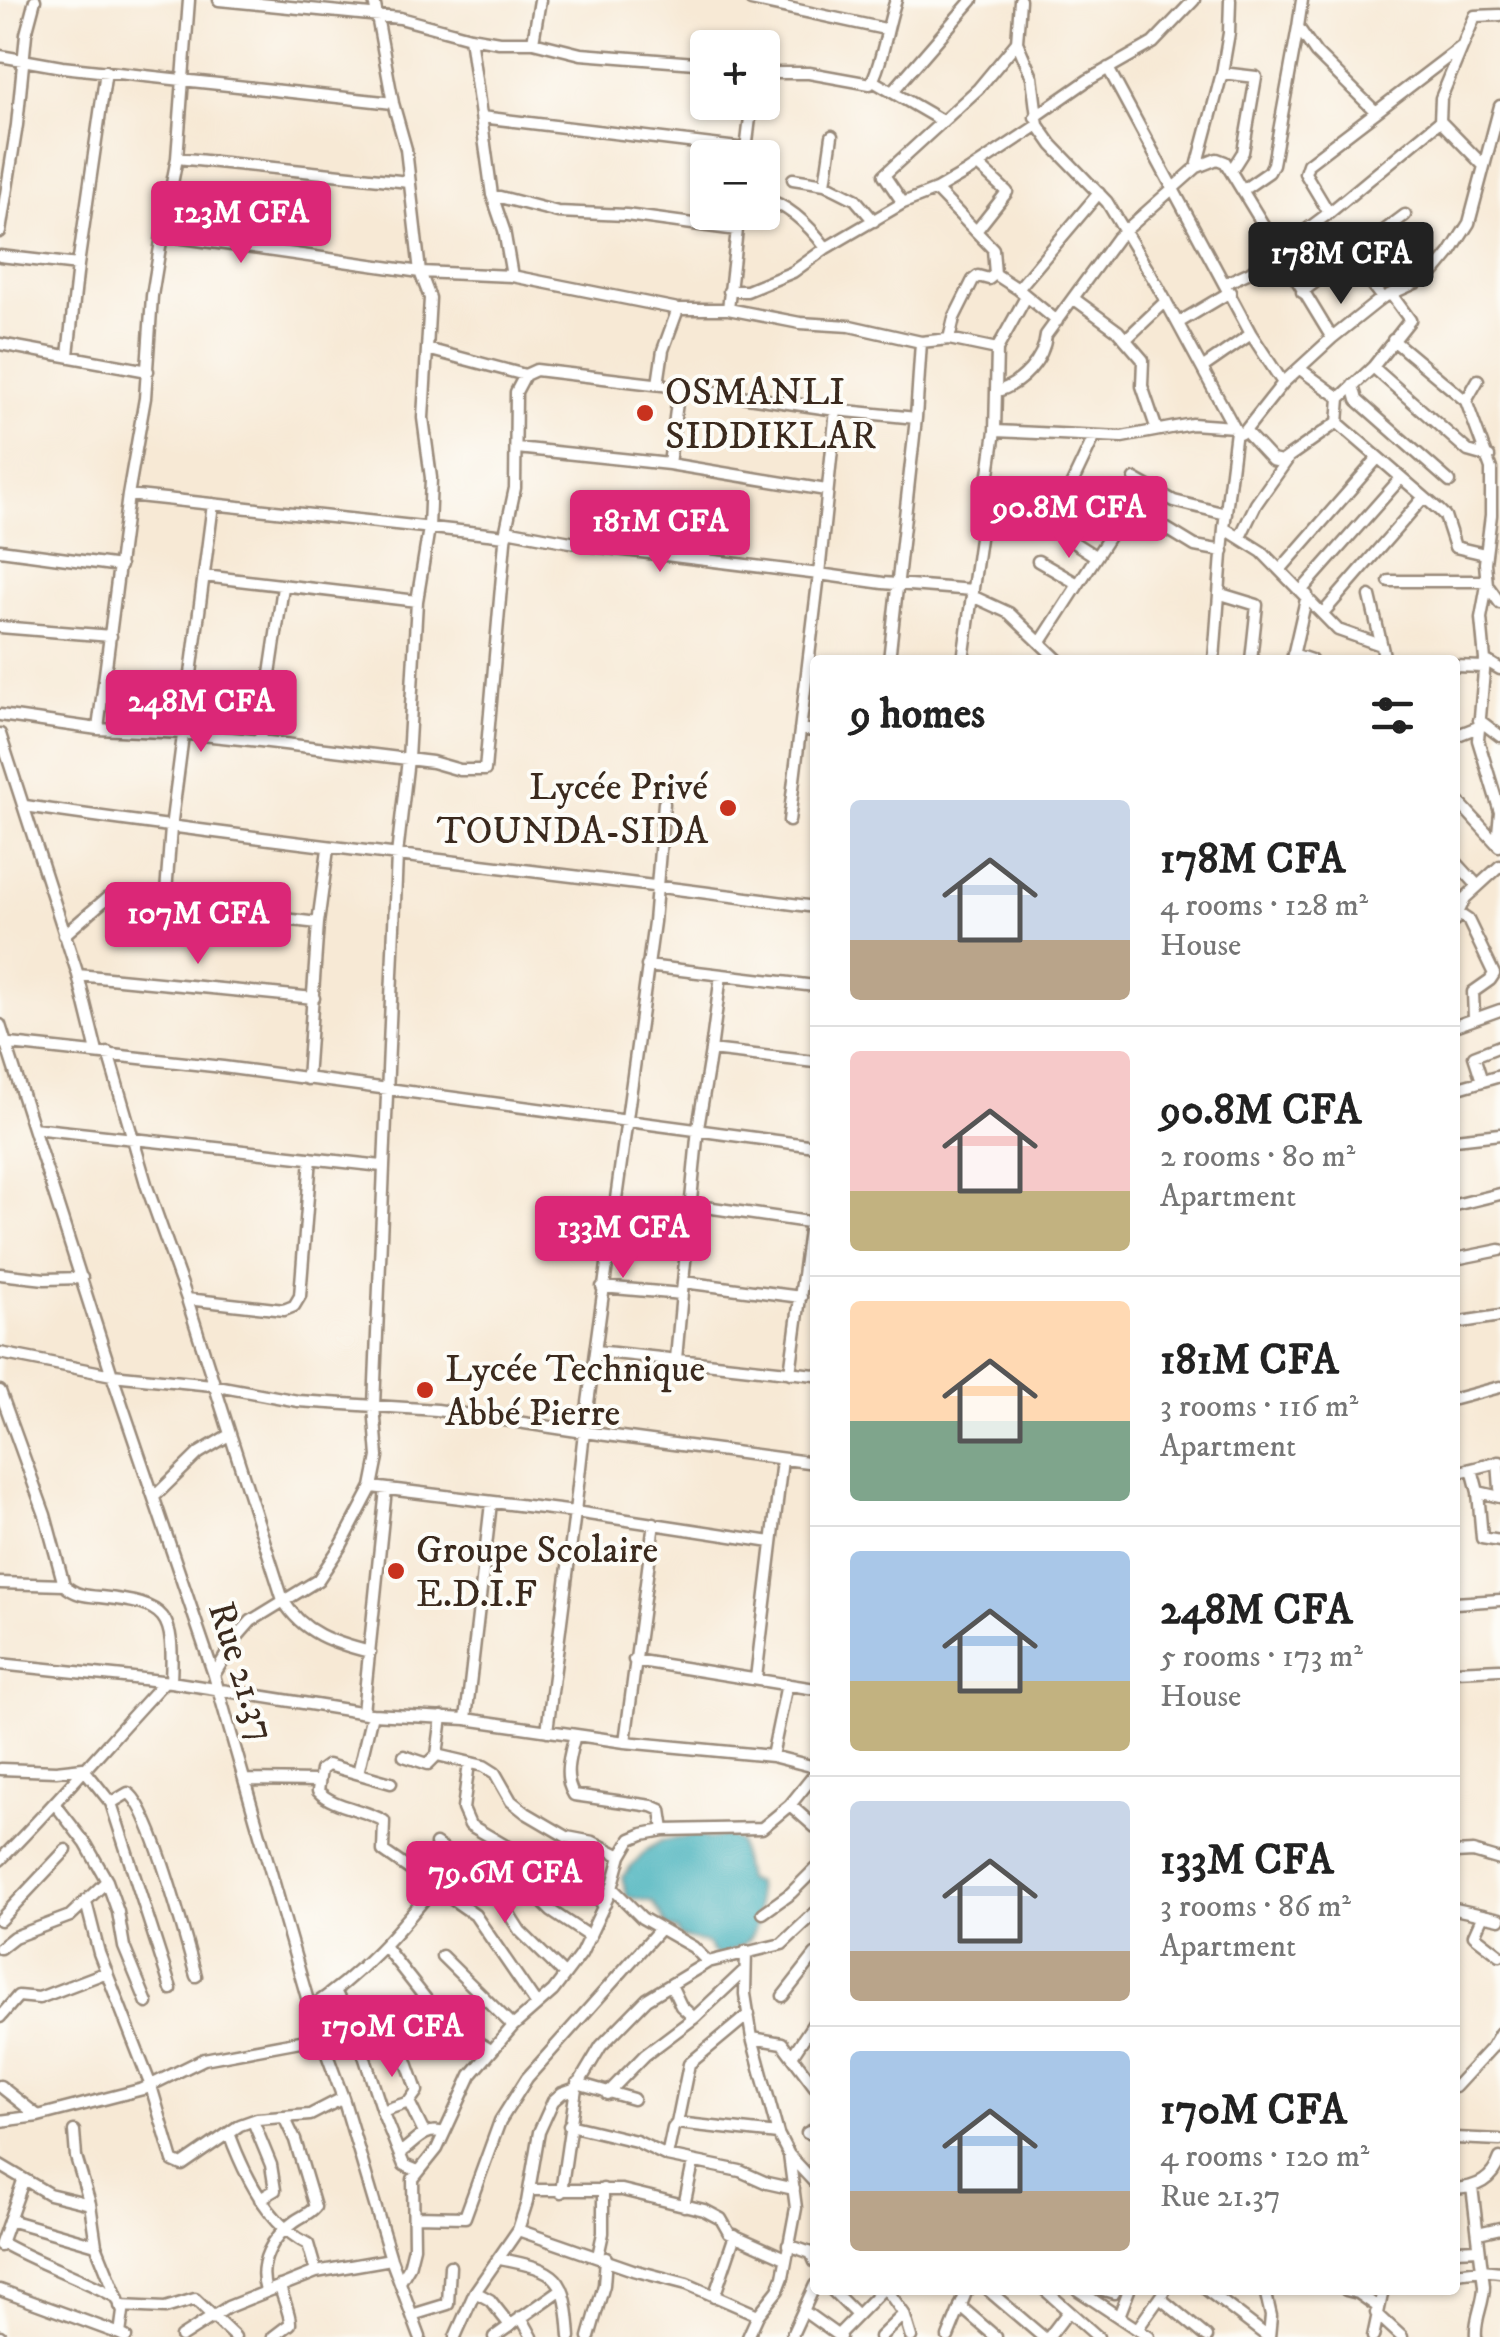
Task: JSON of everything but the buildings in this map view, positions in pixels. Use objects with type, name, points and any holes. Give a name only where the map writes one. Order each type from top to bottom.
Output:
[{"type":"street","points":[[0,232],[26,34],[35,0]]},
{"type":"street","points":[[98,729],[148,371],[152,296],[177,158],[189,0]]},
{"type":"street","points":[[219,0],[377,15],[499,42],[532,42],[581,54],[690,63]]},
{"type":"street","points":[[214,1676],[251,1621],[318,1580],[372,1487],[378,1457],[374,1406],[397,855],[431,478],[423,418],[430,298],[420,272],[406,149],[393,103],[374,0]]},
{"type":"street","points":[[532,42],[540,0]]},
{"type":"street","points":[[751,0],[885,30]]},
{"type":"street","points":[[874,82],[896,0]]},
{"type":"street","points":[[893,92],[972,0]]},
{"type":"street","points":[[1020,0],[1017,42],[1032,77],[1036,121],[1052,145],[1099,193],[1125,230],[1238,431],[1272,460],[1288,460]]},
{"type":"street","points":[[729,291],[747,291],[777,280],[903,203],[936,190],[978,164],[1108,68],[1154,43],[1194,0]]},
{"type":"street","points":[[1197,166],[1222,72],[1230,0]]},
{"type":"street","points":[[1244,190],[1269,172],[1273,164],[1302,0]]},
{"type":"street","points":[[1483,165],[1440,121],[1439,104],[1475,16],[1500,14]]},
{"type":"street","points":[[1298,28],[1316,53],[1375,111]]},
{"type":"street","points":[[470,37],[492,195],[504,230],[512,276]]},
{"type":"street","points":[[903,203],[884,176],[978,89],[1017,42]]},
{"type":"street","points":[[1329,213],[1308,179],[1306,167],[1461,47]]},
{"type":"street","points":[[0,56],[393,103]]},
{"type":"street","points":[[1108,68],[1251,334],[1283,383]]},
{"type":"street","points":[[68,354],[106,71]]},
{"type":"street","points":[[1222,72],[1256,77],[1243,152],[1230,171]]},
{"type":"street","points":[[780,73],[809,73],[856,84],[874,82],[942,121]]},
{"type":"street","points":[[1215,655],[1224,528],[1238,431],[1332,338],[1386,296],[1431,276],[1450,253],[1469,223],[1500,106]]},
{"type":"street","points":[[481,117],[690,145]]},
{"type":"street","points":[[1178,323],[1329,213],[1440,121]]},
{"type":"street","points":[[825,184],[832,136]]},
{"type":"street","points":[[177,158],[408,182]]},
{"type":"street","points":[[998,391],[1012,387],[1026,375],[1056,321],[1125,230],[1197,166],[1216,159],[1225,162],[1244,190],[1332,338]]},
{"type":"street","points":[[977,230],[1007,192],[978,164]]},
{"type":"street","points":[[793,179],[825,184],[855,198],[874,221]]},
{"type":"street","points":[[936,190],[993,249],[995,274]]},
{"type":"street","points":[[965,655],[995,431],[997,349],[1022,293],[1099,193]]},
{"type":"street","points":[[492,195],[558,212],[690,224]]},
{"type":"street","points":[[780,203],[826,248]]},
{"type":"street","points":[[1302,292],[1404,214]]},
{"type":"street","points":[[728,308],[738,230]]},
{"type":"street","points":[[162,234],[420,272],[512,276],[678,309],[728,308],[800,323],[850,326],[921,342],[949,339],[997,349]]},
{"type":"street","points":[[1240,537],[1256,504],[1288,460],[1338,422],[1340,398],[1373,367],[1410,320],[1349,255]]},
{"type":"street","points":[[0,256],[78,266]]},
{"type":"street","points":[[995,274],[1056,321]]},
{"type":"street","points":[[949,339],[954,318],[973,280],[978,276],[989,279],[995,274]]},
{"type":"street","points":[[1072,298],[1126,338],[1143,360],[1142,386],[1157,430]]},
{"type":"street","points":[[1126,338],[1166,301]]},
{"type":"street","points":[[658,384],[666,340],[678,309]]},
{"type":"street","points":[[1202,368],[1251,334]]},
{"type":"street","points":[[1394,340],[1466,401],[1493,461],[1481,618],[1484,663],[1478,724],[1481,756],[1500,812],[1498,845]]},
{"type":"street","points":[[890,655],[921,342]]},
{"type":"street","points":[[0,344],[148,371]]},
{"type":"street","points":[[427,349],[525,375]]},
{"type":"street","points":[[1373,367],[1468,451],[1493,461]]},
{"type":"street","points":[[1300,369],[1340,398]]},
{"type":"street","points":[[0,715],[98,729],[183,732],[408,759],[460,770],[485,770],[506,533],[514,498],[516,392],[525,375],[536,370],[916,418]]},
{"type":"street","points":[[1466,401],[1478,380]]},
{"type":"street","points":[[1354,386],[1357,400],[1450,482]]},
{"type":"street","points":[[669,464],[678,387]]},
{"type":"street","points":[[789,821],[836,410]]},
{"type":"street","points":[[1338,422],[1445,516],[1456,548],[1485,554]]},
{"type":"street","points":[[995,431],[1122,437],[1192,424],[1238,431]]},
{"type":"street","points":[[1094,437],[1051,528],[1095,556]]},
{"type":"street","points":[[517,448],[669,464],[826,490]]},
{"type":"street","points":[[1280,570],[1377,458]]},
{"type":"street","points":[[1293,655],[1304,593],[1401,478]]},
{"type":"street","points":[[1135,479],[1174,502],[1226,514]]},
{"type":"street","points":[[1069,491],[1092,502],[1130,507],[1195,546],[1223,551]]},
{"type":"street","points":[[128,495],[506,533],[972,593],[1002,608],[1053,655]]},
{"type":"street","points":[[1323,613],[1424,498]]},
{"type":"street","points":[[165,904],[213,504]]},
{"type":"street","points":[[1041,642],[1116,526],[1134,530],[1142,514]]},
{"type":"street","points":[[1224,528],[1280,570],[1338,630],[1381,645]]},
{"type":"street","points":[[0,550],[120,566]]},
{"type":"street","points":[[1038,561],[1078,584]]},
{"type":"street","points":[[1389,581],[1486,580],[1499,568]]},
{"type":"street","points":[[204,576],[417,602]]},
{"type":"street","points":[[1486,580],[1500,603]]},
{"type":"street","points":[[260,741],[283,587]]},
{"type":"street","points":[[1221,594],[1257,605],[1252,655]]},
{"type":"street","points":[[1370,596],[1384,655]]},
{"type":"street","points":[[0,627],[111,636]]},
{"type":"street","points":[[1460,665],[1484,663],[1500,669]]},
{"type":"street","points":[[1478,724],[1500,736]]},
{"type":"street","points":[[1460,733],[1478,724]]},
{"type":"street","points":[[800,729],[810,730]]},
{"type":"street","points":[[0,734],[283,1600],[293,1618],[328,1642],[370,1652]]},
{"type":"street","points":[[547,1731],[602,1287],[648,966],[664,803]]},
{"type":"street","points":[[1460,803],[1498,845]]},
{"type":"street","points":[[26,806],[328,848],[810,905]]},
{"type":"street","points":[[1460,813],[1465,808]]},
{"type":"street","points":[[307,1079],[318,923],[328,848]]},
{"type":"street","points":[[1460,866],[1477,885]]},
{"type":"street","points":[[1460,908],[1477,885],[1500,866]]},
{"type":"street","points":[[64,935],[106,898],[318,923]]},
{"type":"street","points":[[1460,917],[1468,920],[1485,949],[1495,979],[1473,992],[1474,1018]]},
{"type":"street","points":[[648,966],[810,985]]},
{"type":"street","points":[[78,975],[314,998]]},
{"type":"street","points":[[676,1359],[698,1128],[721,975]]},
{"type":"street","points":[[1460,1024],[1500,1010]]},
{"type":"street","name":"Rue 21.37","points":[[0,1026],[2,1043],[34,1128],[214,1676],[310,2008],[420,2337]]},
{"type":"street","points":[[2,1043],[102,1052],[810,1145]]},
{"type":"street","points":[[1482,1082],[1474,1056],[1500,1046]]},
{"type":"street","points":[[711,1050],[810,1061]]},
{"type":"street","points":[[1460,1088],[1500,1076]]},
{"type":"street","points":[[34,1128],[382,1166]]},
{"type":"street","points":[[1460,1138],[1500,1134]]},
{"type":"street","points":[[187,1299],[284,1310],[294,1306],[300,1296],[311,1158]]},
{"type":"street","points":[[1460,1204],[1500,1194]]},
{"type":"street","points":[[692,1204],[810,1223]]},
{"type":"street","points":[[790,1373],[810,1236]]},
{"type":"street","points":[[1460,1258],[1500,1250]]},
{"type":"street","points":[[0,1274],[82,1278]]},
{"type":"street","points":[[683,1282],[801,1297]]},
{"type":"street","points":[[602,1287],[682,1294]]},
{"type":"street","points":[[1460,1322],[1500,1316]]},
{"type":"street","points":[[596,1352],[810,1375]]},
{"type":"street","points":[[2,1356],[298,1401],[437,1410],[810,1463]]},
{"type":"street","points":[[1460,1399],[1500,1387]]},
{"type":"street","points":[[0,1391],[45,1515],[64,1585]]},
{"type":"street","points":[[0,1430],[14,1431]]},
{"type":"street","points":[[154,1497],[199,1452],[229,1436]]},
{"type":"street","points":[[756,1678],[782,1460]]},
{"type":"street","points":[[1460,1472],[1499,1462],[1500,1488]]},
{"type":"street","points":[[1472,1469],[1482,1538],[1500,1541]]},
{"type":"street","points":[[372,1487],[771,1542]]},
{"type":"street","points":[[358,1773],[368,1713],[386,1489]]},
{"type":"street","points":[[1478,1492],[1500,1497]]},
{"type":"street","points":[[466,1719],[491,1503]]},
{"type":"street","points":[[625,1742],[654,1523]]},
{"type":"street","points":[[0,1583],[64,1585],[76,1594],[135,1600],[160,1613],[170,1629],[168,1682],[0,1860]]},
{"type":"street","points":[[1460,1603],[1500,1600]]},
{"type":"street","points":[[634,1660],[810,1688]]},
{"type":"street","points":[[0,1664],[168,1682],[368,1713],[466,1719],[625,1742],[772,1756],[810,1768]]},
{"type":"street","points":[[1460,1670],[1500,1669]]},
{"type":"street","points":[[772,1756],[787,1684]]},
{"type":"street","points":[[404,1756],[428,1764],[437,1755],[442,1718]]},
{"type":"street","points":[[575,1735],[569,1762],[570,1789],[574,1795],[652,1806],[661,1810],[664,1830]]},
{"type":"street","points":[[437,1755],[470,1762],[495,1773],[511,1802],[526,1813],[568,1837],[597,1843],[620,1856]]},
{"type":"street","points":[[470,1762],[463,1809],[470,1824],[605,1904]]},
{"type":"street","points":[[392,1782],[328,1765],[321,1770],[318,1791],[327,1800],[380,1818],[386,1826],[384,1851],[478,1918],[537,2005]]},
{"type":"street","points":[[0,1769],[84,1768]]},
{"type":"street","points":[[84,1768],[110,1803],[172,1990]]},
{"type":"street","points":[[400,2282],[412,2258],[412,2188],[418,2171],[437,2149],[463,2088],[491,2050],[566,1975],[590,1937],[612,1888],[620,1856],[631,1840],[664,1830],[756,1830],[776,1819],[810,1777]]},
{"type":"street","points":[[246,1780],[318,1781]]},
{"type":"street","points":[[110,1803],[128,1793],[137,1798],[154,1837],[196,1976]]},
{"type":"street","points":[[55,1804],[86,1844],[106,1882],[118,1912],[124,1947],[147,2003]]},
{"type":"street","points":[[790,1805],[810,1823]]},
{"type":"street","points":[[436,1844],[488,1881],[520,1931],[566,1975]]},
{"type":"street","points":[[0,1920],[66,1850]]},
{"type":"street","points":[[1460,1853],[1473,1852],[1500,1860]]},
{"type":"street","points":[[763,1913],[810,1873]]},
{"type":"street","points":[[0,1948],[14,1937],[70,1916],[106,1882]]},
{"type":"street","points":[[502,1905],[525,1885],[552,1911],[590,1937]]},
{"type":"street","points":[[310,2008],[384,1947],[434,1886]]},
{"type":"street","points":[[612,1888],[659,1930],[693,1947],[708,1962]]},
{"type":"street","points":[[86,1902],[107,1972],[151,2086],[172,2161],[182,2165],[253,2121],[310,2115],[343,2098]]},
{"type":"street","points":[[1460,1910],[1500,1919]]},
{"type":"street","points":[[1484,1915],[1474,1936],[1500,1955]]},
{"type":"street","points":[[561,2192],[576,2086],[601,2046],[634,2009],[708,1962],[782,1944],[810,1918]]},
{"type":"street","points":[[414,2216],[465,2217],[500,2121],[527,2078],[659,1930]]},
{"type":"street","points":[[384,1947],[444,2022],[491,2050]]},
{"type":"street","points":[[746,1951],[752,2038],[778,2134],[789,2155],[810,2178]]},
{"type":"street","points":[[442,1956],[513,2026]]},
{"type":"street","points":[[782,1996],[810,1961]]},
{"type":"street","points":[[608,2094],[645,2055],[694,2018],[745,1970]]},
{"type":"street","points":[[0,2017],[18,1996],[39,1998],[107,1972]]},
{"type":"street","points":[[671,1985],[681,2006],[694,2018]]},
{"type":"street","points":[[335,1990],[357,2034],[404,2165],[418,2171]]},
{"type":"street","points":[[667,2156],[689,2064],[749,2014]]},
{"type":"street","points":[[382,2111],[408,2102],[418,2091],[399,2040],[403,2022]]},
{"type":"street","points":[[792,2056],[810,2031]]},
{"type":"street","points":[[1460,2081],[1500,2033]]},
{"type":"street","points":[[0,2121],[38,2116],[151,2086],[204,2059],[322,2036]]},
{"type":"street","points":[[752,2038],[782,2042],[810,2080]]},
{"type":"street","points":[[0,2086],[38,2116]]},
{"type":"street","points":[[455,2337],[475,2292],[518,2230],[530,2190],[537,2142],[546,2113],[557,2096],[576,2086],[633,2099]]},
{"type":"street","points":[[408,2102],[424,2133]]},
{"type":"street","points":[[266,2291],[264,2262],[284,2230],[314,2208],[296,2140],[285,2119]]},
{"type":"street","points":[[253,2121],[271,2166],[275,2190],[260,2199]]},
{"type":"street","points":[[677,2123],[778,2134]]},
{"type":"street","points":[[569,2125],[642,2143],[693,2163],[740,2170],[767,2184],[794,2189]]},
{"type":"street","points":[[0,2290],[123,2336],[122,2312],[96,2245],[90,2204],[76,2158],[74,2131]]},
{"type":"street","points":[[399,2153],[424,2133],[444,2132]]},
{"type":"street","points":[[229,2133],[260,2199],[284,2230],[308,2244],[316,2272]]},
{"type":"street","points":[[1460,2138],[1500,2140]]},
{"type":"street","points":[[748,2337],[758,2314],[778,2290],[796,2208],[789,2155]]},
{"type":"street","points":[[1460,2188],[1483,2182],[1496,2169],[1500,2158]]},
{"type":"street","points":[[684,2206],[693,2163]]},
{"type":"street","points":[[0,2165],[49,2194],[90,2204]]},
{"type":"street","points":[[23,2181],[1,2245],[76,2276],[118,2301],[165,2308],[195,2299],[235,2337]]},
{"type":"street","points":[[1472,2187],[1484,2296],[1476,2315],[1476,2337]]},
{"type":"street","points":[[530,2190],[603,2189],[640,2194],[716,2216],[727,2231],[785,2258]]},
{"type":"street","points":[[588,2337],[604,2285],[603,2189]]},
{"type":"street","points":[[9,2220],[96,2245]]},
{"type":"street","points":[[1478,2233],[1500,2228]]},
{"type":"street","points":[[518,2230],[758,2314]]},
{"type":"street","points":[[714,2296],[735,2235]]},
{"type":"street","points":[[540,2266],[550,2241]]},
{"type":"street","points":[[788,2245],[810,2252]]},
{"type":"street","points":[[1460,2250],[1478,2249]]},
{"type":"street","points":[[183,2337],[212,2316],[316,2272],[391,2259]]},
{"type":"street","points":[[500,2260],[540,2266],[562,2290],[568,2307],[570,2337]]},
{"type":"street","points":[[412,2315],[448,2304],[450,2266]]},
{"type":"street","points":[[1460,2272],[1500,2272]]},
{"type":"street","points":[[273,2337],[290,2324],[280,2286]]},
{"type":"street","points":[[494,2337],[562,2290]]},
{"type":"street","points":[[475,2292],[490,2300],[510,2324]]},
{"type":"street","points":[[791,2337],[812,2295]]},
{"type":"street","points":[[837,2295],[856,2314]]},
{"type":"street","points":[[805,2312],[839,2336],[856,2314],[879,2295]]},
{"type":"street","points":[[889,2295],[904,2314],[912,2337]]},
{"type":"street","points":[[948,2337],[965,2295]]},
{"type":"street","points":[[994,2295],[1046,2337],[1068,2312]]},
{"type":"street","points":[[1050,2295],[1098,2337]]},
{"type":"street","points":[[1088,2295],[1149,2337]]},
{"type":"street","points":[[1119,2316],[1127,2295]]},
{"type":"street","points":[[1138,2328],[1161,2295]]},
{"type":"street","points":[[1163,2295],[1207,2337]]},
{"type":"street","points":[[1213,2295],[1268,2337],[1271,2316],[1266,2295]]},
{"type":"street","points":[[1358,2295],[1402,2337]]},
{"type":"street","points":[[1373,2337],[1382,2295]]},
{"type":"street","points":[[960,2306],[996,2337]]},
{"type":"street","points":[[880,2337],[904,2314]]},
{"type":"street","points":[[521,2317],[532,2337]]},
{"type":"water","points":[[696,1835],[709,1839],[727,1835],[739,1842],[746,1879],[756,1883],[757,1917],[753,1933],[743,1945],[721,1956],[713,1953],[707,1943],[680,1937],[677,1930],[668,1927],[653,1902],[627,1897],[622,1877],[661,1841]]},
{"type":"place","name":"OSMANLI SIDDIKLAR","points":[[645,413]]},
{"type":"place","name":"Lycée Privé TOUNDA-SIDA","points":[[728,808]]},
{"type":"place","name":"Lycée Technique Abbé Pierre","points":[[425,1390]]},
{"type":"place","name":"Groupe Scolaire E.D.I.F","points":[[396,1571]]}]
